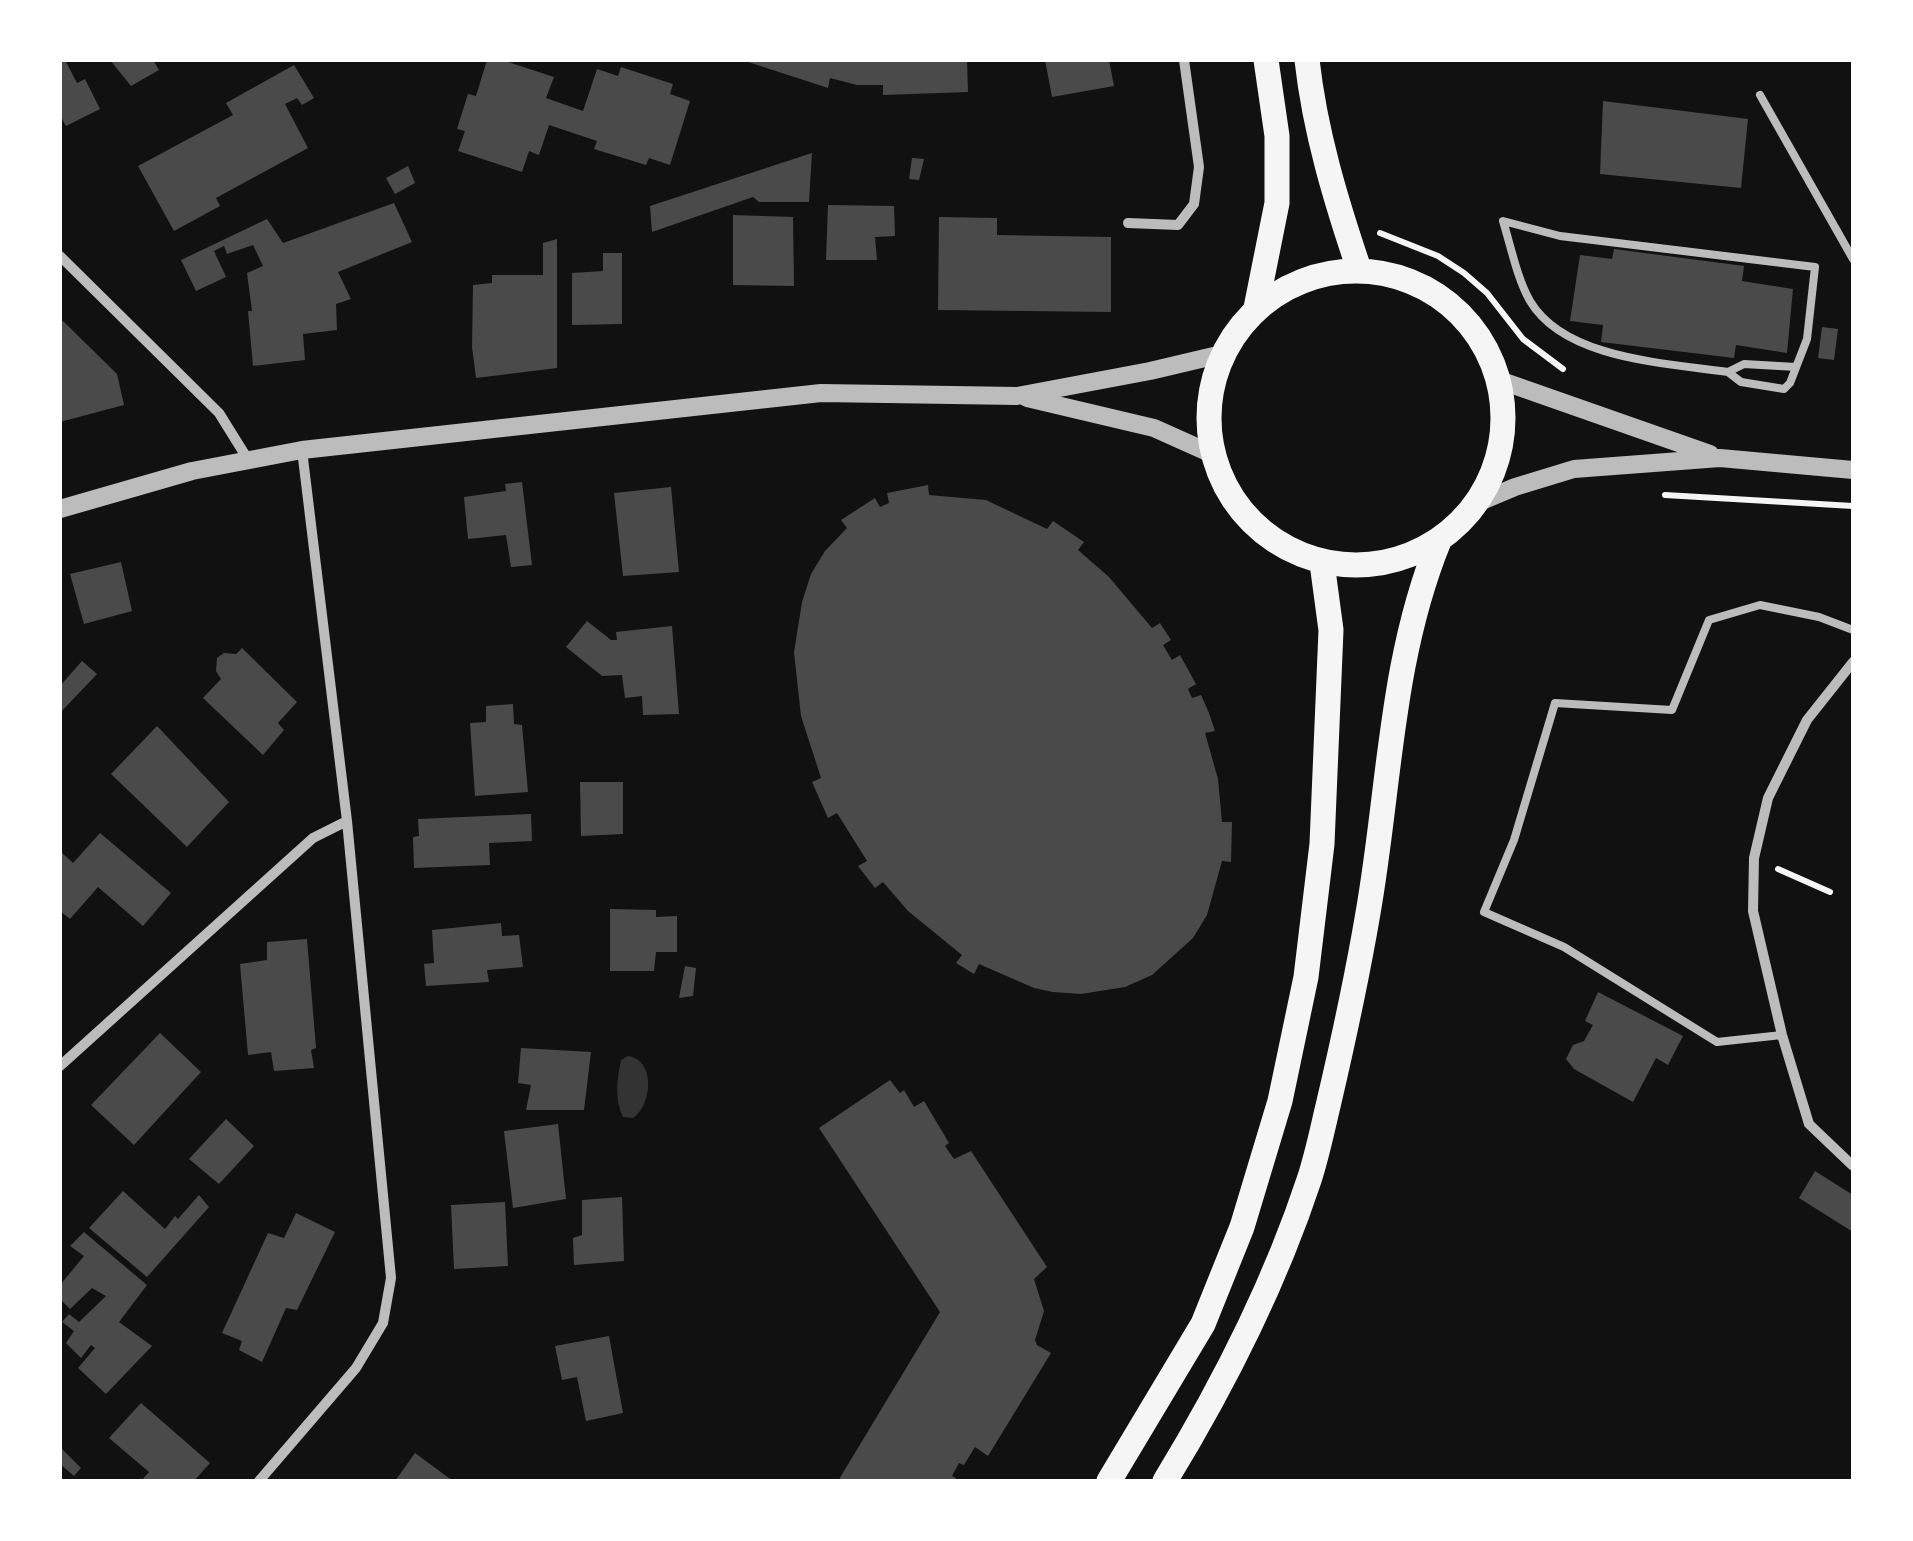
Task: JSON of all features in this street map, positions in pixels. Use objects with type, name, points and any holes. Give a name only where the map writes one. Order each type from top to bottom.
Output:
[{"type":"main road","points":[[1256,308],[1277,203],[1276,136],[1266,60]]},
{"type":"main road","points":[[1307,60],[1312,100],[1336,198],[1359,270]]},
{"type":"main road","points":[[1359,270],[1397,275],[1432,290],[1462,314],[1485,344],[1500,380],[1504,422],[1496,465],[1477,503],[1439,541],[1402,559],[1363,566],[1322,562],[1278,543],[1241,512],[1223,484],[1212,454],[1210,404],[1222,354],[1256,308],[1304,279],[1359,270]]},
{"type":"main road","points":[[1165,1481],[1214,1402],[1251,1325],[1310,1178],[1369,909],[1395,700],[1408,632],[1439,541]]},
{"type":"main road","points":[[1109,1481],[1203,1324],[1242,1228],[1280,1101],[1306,978],[1322,844],[1332,630],[1322,562]]},
{"type":"street","points":[[1128,223],[1178,225],[1194,204],[1199,167],[1184,60]]},
{"type":"street","points":[[60,256],[219,413],[247,458]]},
{"type":"street","points":[[60,509],[247,458],[302,450],[821,393],[1017,396],[1150,372],[1222,354]]},
{"type":"street","points":[[1500,380],[1720,458]]},
{"type":"street","points":[[1017,396],[1154,428],[1212,454]]},
{"type":"street","points":[[259,1481],[356,1368],[383,1323],[391,1278],[347,821],[302,450]]},
{"type":"street","points":[[1477,503],[1574,469],[1720,458],[1853,470]]},
{"type":"street","points":[[1853,662],[1806,720],[1768,798],[1754,858],[1752,911],[1782,1035],[1809,1124],[1853,1166]]},
{"type":"street","points":[[60,1066],[312,838],[347,821]]},
{"type":"lane","points":[[1760,96],[1853,259]]},
{"type":"lane","points":[[1503,221],[1560,236],[1815,267],[1807,339],[1796,367],[1784,389],[1740,382],[1728,372],[1591,348],[1545,320],[1531,302],[1503,221]]},
{"type":"lane","points":[[1728,372],[1744,364],[1796,367]]},
{"type":"lane","points":[[1782,1035],[1717,1042],[1564,947],[1484,912],[1514,840],[1555,703],[1672,710],[1709,620],[1760,605],[1819,617],[1853,630]]},
{"type":"path","points":[[1336,198],[1344,197],[1358,218],[1386,237],[1438,256],[1464,272],[1487,293],[1523,340],[1555,364],[1584,378],[1575,407]]},
{"type":"path","points":[[1657,495],[1853,506]]},
{"type":"path","points":[[1754,858],[1830,892]]},
{"type":"shaded area","points":[[628,1056],[643,1066],[648,1084],[644,1103],[633,1118],[623,1117],[617,1096],[621,1060]]},
{"type":"building","points":[[60,60],[65,60],[77,83],[85,79],[100,109],[66,126],[60,115]]},
{"type":"building","points":[[110,60],[153,60],[159,70],[131,86]]},
{"type":"building","points":[[487,60],[502,60],[554,77],[546,98],[583,111],[597,69],[618,76],[621,67],[673,84],[670,94],[690,101],[670,165],[649,158],[646,165],[594,149],[597,141],[549,125],[539,155],[529,151],[522,172],[458,151],[465,131],[457,129],[468,94],[476,96]]},
{"type":"building","points":[[967,60],[968,92],[883,95],[883,85],[857,85],[830,78],[828,88],[745,61]]},
{"type":"building","points":[[1045,60],[1109,60],[1114,86],[1052,97]]},
{"type":"building","points":[[294,65],[314,98],[302,105],[297,98],[285,104],[308,148],[216,198],[220,206],[174,231],[138,166],[233,115],[226,103]]},
{"type":"building","points":[[1603,101],[1748,119],[1741,188],[1600,174]]},
{"type":"building","points":[[812,153],[809,202],[759,202],[753,197],[652,232],[650,206]]},
{"type":"building","points":[[912,158],[924,159],[919,180],[909,179]]},
{"type":"building","points":[[408,166],[415,183],[395,194],[386,178]]},
{"type":"building","points":[[394,203],[412,242],[338,272],[351,299],[336,304],[337,330],[303,334],[305,360],[253,366],[247,273],[263,266],[253,245],[227,254],[224,246],[214,251],[226,277],[196,291],[181,260],[267,219],[283,243]]},
{"type":"building","points":[[828,205],[894,206],[895,236],[875,237],[877,260],[826,260]]},
{"type":"building","points":[[733,215],[793,217],[794,286],[733,285]]},
{"type":"building","points":[[939,217],[997,218],[997,235],[1111,237],[1111,312],[938,310]]},
{"type":"building","points":[[557,239],[557,368],[476,378],[473,285],[492,283],[492,275],[543,275],[543,243]]},
{"type":"building","points":[[1614,249],[1744,266],[1742,281],[1793,289],[1787,353],[1736,345],[1734,358],[1601,342],[1603,325],[1570,321],[1580,255],[1612,259]]},
{"type":"building","points":[[603,253],[622,253],[622,324],[572,325],[572,273],[603,271]]},
{"type":"building","points":[[63,321],[117,374],[124,405],[60,422]]},
{"type":"building","points":[[1822,327],[1838,329],[1834,360],[1818,358]]},
{"type":"building","points":[[522,482],[532,565],[511,567],[506,535],[468,539],[464,497],[506,491],[505,484]]},
{"type":"building","points":[[928,485],[929,495],[986,500],[1047,529],[1053,521],[1084,542],[1078,550],[1109,577],[1152,628],[1160,623],[1171,640],[1163,645],[1172,660],[1180,655],[1196,684],[1188,689],[1192,698],[1201,695],[1209,713],[1215,731],[1205,733],[1218,779],[1222,822],[1232,822],[1231,862],[1222,861],[1207,915],[1193,938],[1152,975],[1125,987],[1081,994],[1053,992],[979,964],[974,974],[956,963],[962,955],[908,911],[883,882],[875,888],[858,866],[867,861],[837,813],[828,818],[812,782],[821,778],[801,716],[794,652],[811,574],[825,551],[847,528],[841,520],[875,498],[880,507],[889,503],[887,493]]},
{"type":"building","points":[[671,487],[679,572],[623,576],[614,493]]},
{"type":"building","points":[[121,562],[132,611],[84,624],[70,574]]},
{"type":"building","points":[[587,621],[611,640],[617,640],[616,632],[672,626],[679,714],[643,715],[642,696],[625,698],[622,675],[602,676],[566,647]]},
{"type":"building","points":[[242,648],[297,702],[278,723],[284,730],[263,755],[203,698],[221,679],[216,671],[217,658],[224,653],[236,654]]},
{"type":"building","points":[[82,661],[97,674],[60,713],[60,686]]},
{"type":"building","points":[[513,704],[514,724],[522,725],[528,792],[475,796],[470,723],[486,722],[486,706]]},
{"type":"building","points":[[157,726],[229,802],[187,847],[111,774]]},
{"type":"building","points":[[580,782],[623,782],[623,834],[581,836]]},
{"type":"building","points":[[531,814],[532,841],[489,843],[490,865],[414,868],[413,837],[419,836],[418,819]]},
{"type":"building","points":[[100,833],[171,893],[143,926],[98,887],[70,919],[60,911],[60,851],[73,863]]},
{"type":"building","points":[[610,909],[656,910],[656,917],[677,916],[677,952],[656,952],[654,971],[610,971]]},
{"type":"building","points":[[501,923],[502,936],[519,935],[523,967],[487,970],[489,982],[426,986],[424,964],[434,963],[432,930]]},
{"type":"building","points":[[307,939],[316,1048],[311,1050],[314,1068],[274,1071],[271,1052],[248,1055],[240,964],[267,960],[267,942]]},
{"type":"building","points":[[685,966],[696,968],[693,996],[679,998]]},
{"type":"building","points":[[1598,992],[1683,1036],[1668,1065],[1656,1058],[1633,1102],[1574,1069],[1566,1059],[1573,1045],[1584,1041],[1593,1025],[1585,1021]]},
{"type":"building","points":[[160,1033],[201,1072],[134,1145],[91,1105]]},
{"type":"building","points":[[521,1048],[591,1052],[584,1110],[526,1110],[531,1085],[518,1083]]},
{"type":"building","points":[[890,1080],[900,1093],[904,1090],[914,1107],[924,1101],[954,1159],[971,1151],[1047,1267],[1034,1279],[1044,1311],[1035,1340],[1051,1353],[988,1456],[975,1447],[964,1465],[959,1463],[952,1476],[954,1481],[838,1481],[940,1312],[819,1128]]},
{"type":"building","points":[[226,1119],[254,1146],[219,1184],[189,1159]]},
{"type":"building","points":[[558,1124],[566,1199],[513,1208],[504,1131]]},
{"type":"building","points":[[1815,1171],[1853,1195],[1853,1232],[1799,1198]]},
{"type":"building","points":[[123,1191],[165,1229],[199,1195],[209,1207],[147,1277],[89,1228]]},
{"type":"building","points":[[622,1197],[624,1261],[574,1265],[573,1238],[582,1235],[582,1200]]},
{"type":"building","points":[[505,1202],[508,1266],[454,1269],[451,1205]]},
{"type":"building","points":[[296,1213],[335,1232],[297,1310],[286,1308],[262,1362],[239,1350],[242,1341],[222,1333],[268,1233],[284,1238]]},
{"type":"building","points":[[84,1232],[147,1285],[119,1322],[152,1346],[106,1394],[78,1368],[95,1348],[91,1345],[81,1358],[66,1343],[74,1331],[62,1322],[69,1314],[79,1322],[106,1296],[92,1288],[70,1309],[60,1299],[60,1285],[84,1256],[70,1246]]},
{"type":"building","points":[[609,1336],[623,1413],[586,1421],[577,1377],[562,1380],[555,1346]]},
{"type":"building","points":[[141,1403],[210,1463],[194,1481],[141,1481],[149,1472],[109,1438]]},
{"type":"building","points":[[60,1447],[81,1468],[74,1476],[60,1464]]},
{"type":"building","points":[[415,1453],[453,1481],[395,1481]]}]
